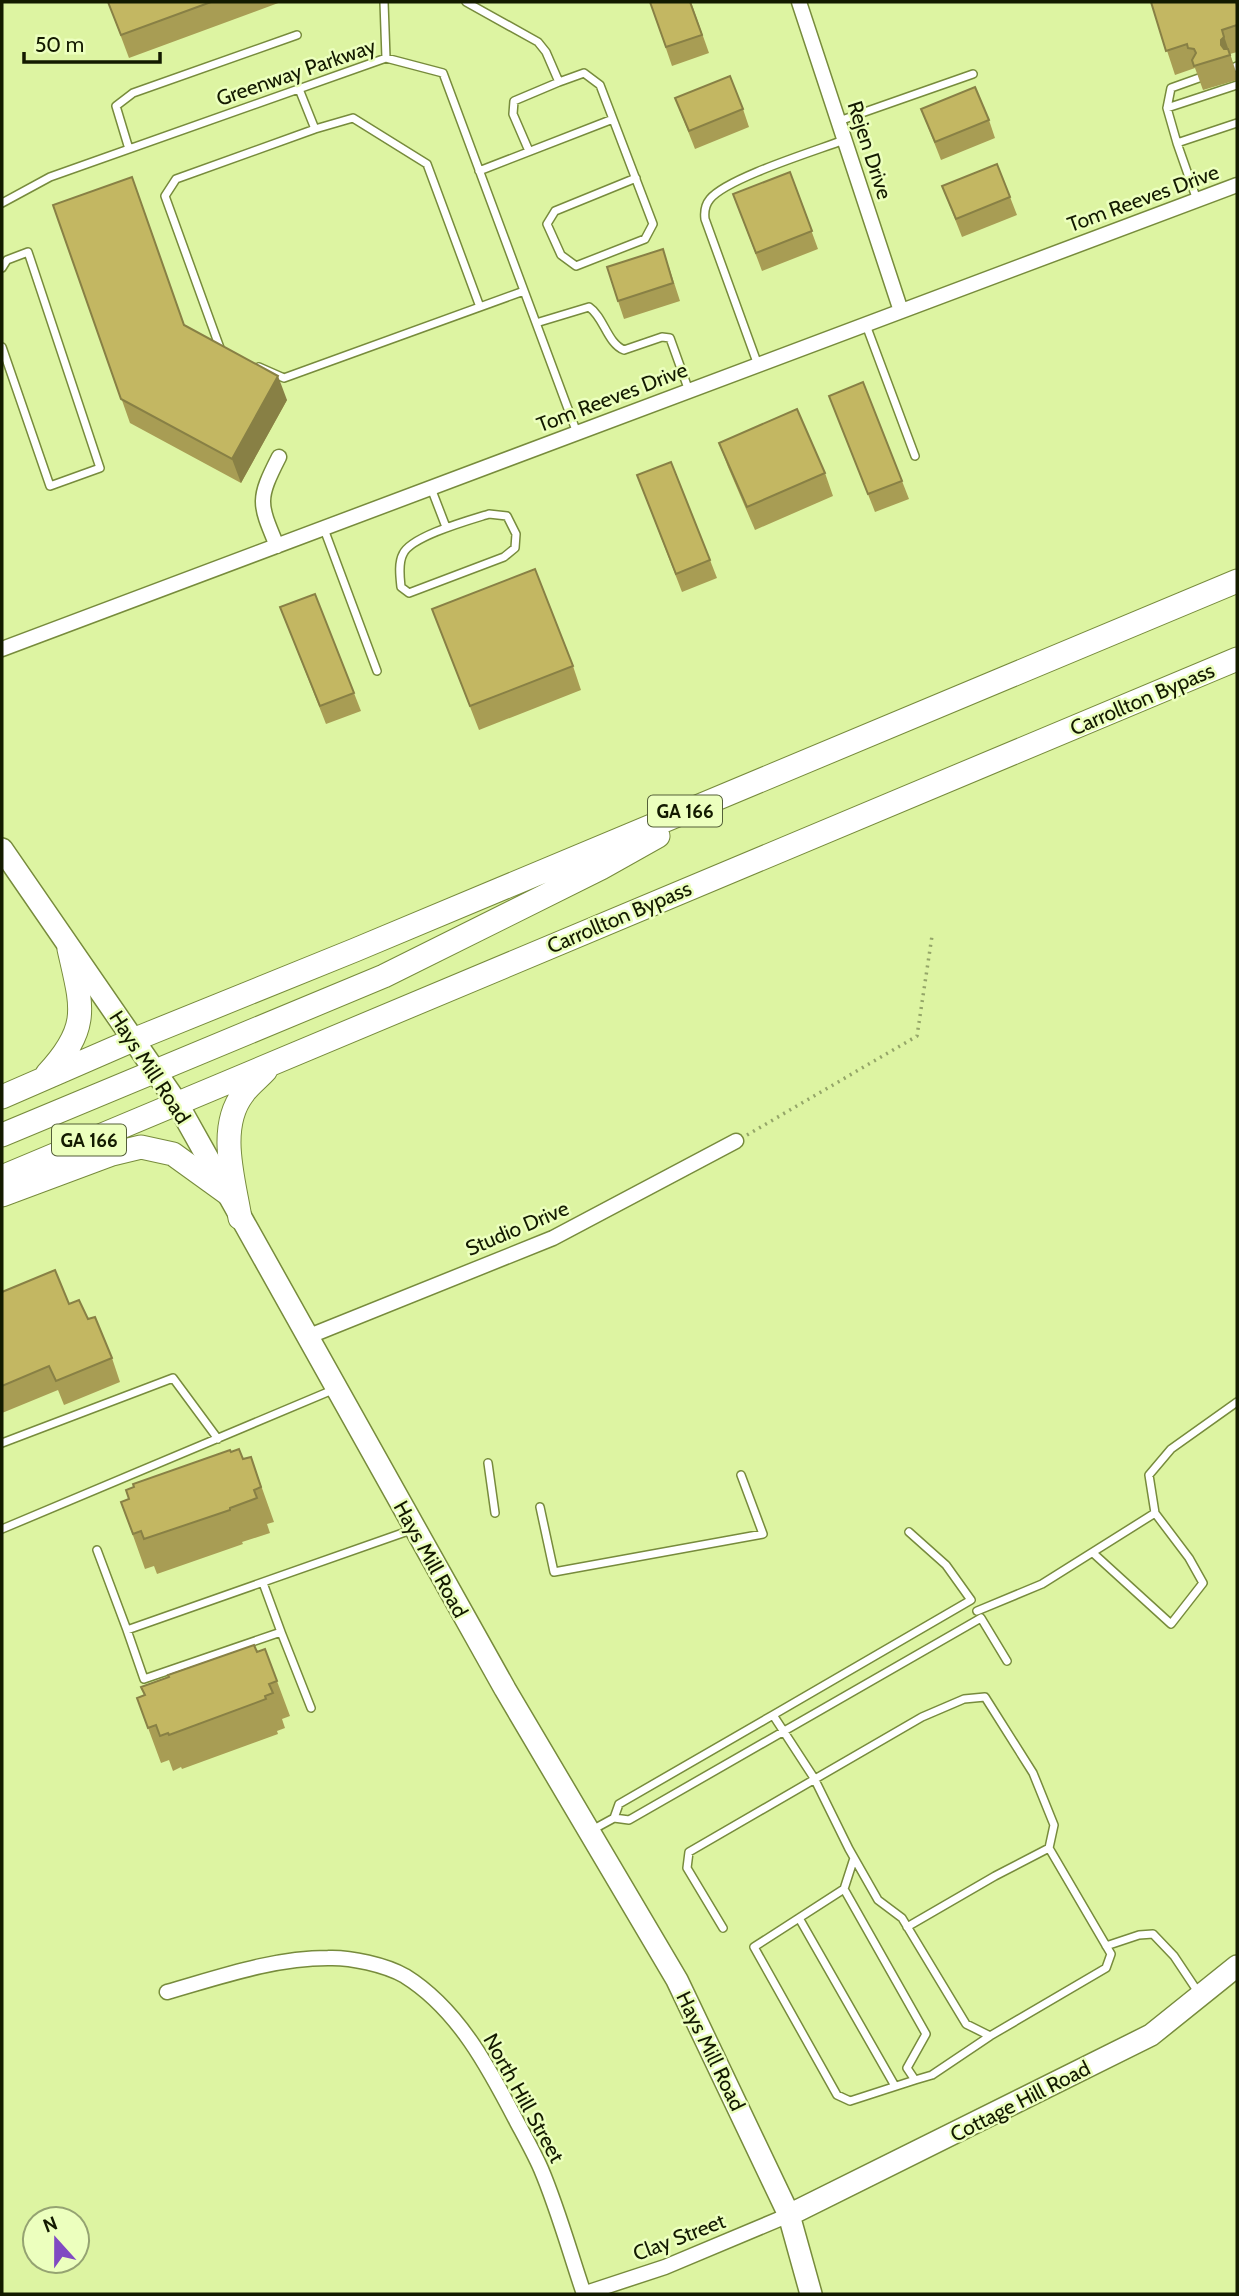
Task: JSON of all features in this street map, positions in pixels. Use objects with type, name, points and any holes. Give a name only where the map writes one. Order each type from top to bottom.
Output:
[{"type":"main road","name":"GA 166","points":[[2,1097],[1237,580]]},
{"type":"main road","name":"Carrollton Bypass","points":[[2,1177],[1237,659]]},
{"type":"main road","points":[[2,1135],[384,976],[601,868],[746,786]]},
{"type":"main road","points":[[41,1080],[73,1042],[79,1025],[81,1003],[69,949]]},
{"type":"main road","points":[[240,1218],[229,1132],[233,1112],[242,1094],[275,1062]]},
{"type":"main road","points":[[2,1195],[111,1154],[141,1147],[173,1154],[227,1193]]},
{"type":"street","name":"Rejen Drive","points":[[799,2],[901,311]]},
{"type":"street","name":"Tom Reeves Drive","points":[[2,649],[1237,185]]},
{"type":"street","points":[[277,546],[262,507],[263,492],[279,457]]},
{"type":"street","name":"Hays Mill Road","points":[[2,849],[177,1103],[505,1689],[677,1980],[789,2215],[811,2294]]},
{"type":"street","name":"Studio Drive","points":[[307,1337],[553,1238],[736,1141]]},
{"type":"street","name":"North Hill Street","points":[[167,1992],[292,1960],[330,1957],[370,1963],[403,1975],[439,2003],[469,2038],[501,2090],[541,2169],[584,2294]]},
{"type":"street","name":"Cottage Hill Road","points":[[789,2215],[1151,2035],[1237,1966]]},
{"type":"street","name":"Clay Street","points":[[584,2294],[665,2267],[789,2215]]},
{"type":"lane","points":[[384,2],[386,58]]},
{"type":"lane","points":[[466,2],[538,42],[547,52],[559,82]]},
{"type":"lane","points":[[130,149],[117,106],[134,93],[297,35]]},
{"type":"lane","name":"Greenway Parkway","points":[[2,203],[50,177],[386,58],[443,73],[577,433]]},
{"type":"lane","points":[[529,151],[513,114],[514,101],[584,74],[600,85],[636,178],[653,224],[645,239],[576,266],[561,255],[547,224],[555,211],[636,178]]},
{"type":"lane","points":[[839,121],[973,74]]},
{"type":"lane","points":[[1197,200],[1167,108],[1171,88],[1199,78]]},
{"type":"lane","points":[[1167,108],[1237,85]]},
{"type":"lane","points":[[299,89],[315,130]]},
{"type":"lane","points":[[229,353],[218,347],[165,196],[176,179],[353,118],[427,164],[480,307]]},
{"type":"lane","points":[[479,171],[613,119]]},
{"type":"lane","points":[[1177,143],[1237,123]]},
{"type":"lane","points":[[758,365],[704,211],[708,201],[728,185],[845,140]]},
{"type":"lane","points":[[2,268],[7,260],[28,253],[100,468],[50,486],[2,347]]},
{"type":"lane","points":[[251,363],[284,379],[524,291]]},
{"type":"lane","points":[[536,324],[589,307],[597,312],[618,348],[624,350],[662,337],[670,338],[689,391]]},
{"type":"lane","points":[[866,324],[915,456]]},
{"type":"lane","points":[[431,488],[446,527]]},
{"type":"lane","points":[[489,514],[507,516],[516,534],[514,548],[504,557],[409,593],[401,587],[399,572],[403,552],[446,527],[489,514]]},
{"type":"lane","points":[[324,528],[377,671]]},
{"type":"lane","points":[[2,1443],[173,1378],[218,1439]]},
{"type":"lane","points":[[2,1529],[336,1389]]},
{"type":"lane","points":[[1093,1553],[1171,1624],[1203,1583],[1189,1558],[1155,1513],[1149,1475],[1171,1449],[1237,1402]]},
{"type":"lane","points":[[488,1463],[495,1513]]},
{"type":"lane","points":[[540,1507],[554,1572],[762,1534],[741,1475]]},
{"type":"lane","points":[[590,1831],[614,1818],[629,1820],[784,1733],[979,1614],[1042,1584],[1155,1513]]},
{"type":"lane","points":[[127,1630],[415,1529]]},
{"type":"lane","points":[[909,1532],[946,1565],[971,1600],[1007,1661]]},
{"type":"lane","points":[[97,1550],[144,1679],[281,1632]]},
{"type":"lane","points":[[263,1583],[311,1708]]},
{"type":"lane","points":[[614,1818],[619,1804],[971,1600]]},
{"type":"lane","points":[[723,1928],[687,1868],[688,1852],[922,1717],[964,1699],[985,1697],[1033,1773],[1054,1825],[1049,1848],[1111,1954],[1106,1968],[990,2036],[932,2075],[850,2101],[837,2095],[830,2084],[754,1947],[844,1889],[855,1858]]},
{"type":"lane","points":[[773,1715],[814,1778],[878,1900],[902,1918],[966,2024],[990,2036]]},
{"type":"lane","points":[[908,1927],[1049,1848]]},
{"type":"lane","points":[[844,1889],[926,2034],[907,2068],[915,2080]]},
{"type":"lane","points":[[799,1918],[895,2086]]},
{"type":"lane","points":[[1106,1946],[1139,1935],[1153,1934],[1174,1956],[1200,1996]]},
{"type":"path","points":[[736,1141],[917,1036],[932,936]]},
{"type":"building","points":[[108,2],[211,2],[121,35]]},
{"type":"building","points":[[650,2],[690,2],[702,35],[666,47]]},
{"type":"building","points":[[1151,2],[1236,2],[1237,25],[1222,30],[1224,37],[1221,45],[1228,49],[1230,55],[1194,66],[1192,60],[1196,53],[1194,49],[1188,48],[1187,44],[1166,51]]},
{"type":"building","points":[[730,76],[743,109],[689,131],[675,98]]},
{"type":"building","points":[[975,87],[989,120],[935,142],[921,109]]},
{"type":"building","points":[[997,164],[1010,197],[956,219],[942,186]]},
{"type":"building","points":[[790,172],[812,231],[756,253],[733,194]]},
{"type":"building","points":[[132,177],[184,325],[278,376],[232,459],[121,399],[53,205]]},
{"type":"building","points":[[663,249],[673,283],[618,301],[607,267]]},
{"type":"building","points":[[863,382],[902,481],[868,494],[829,396]]},
{"type":"building","points":[[797,409],[825,473],[747,507],[719,443]]},
{"type":"building","points":[[671,462],[710,560],[676,574],[637,475]]},
{"type":"building","points":[[535,569],[573,666],[470,706],[432,609]]},
{"type":"building","points":[[315,594],[354,693],[320,706],[280,607]]},
{"type":"building","points":[[55,1270],[69,1304],[79,1300],[88,1319],[95,1317],[112,1358],[56,1381],[49,1366],[2,1386],[2,1292]]},
{"type":"building","points":[[239,1449],[243,1459],[251,1457],[261,1487],[254,1490],[257,1498],[144,1539],[141,1531],[133,1534],[121,1502],[129,1499],[126,1490],[134,1487],[133,1484]]},
{"type":"building","points":[[254,1645],[257,1652],[265,1649],[277,1681],[269,1684],[273,1693],[265,1696],[266,1699],[169,1735],[160,1736],[156,1725],[148,1728],[137,1698],[145,1695],[141,1687]]}]
